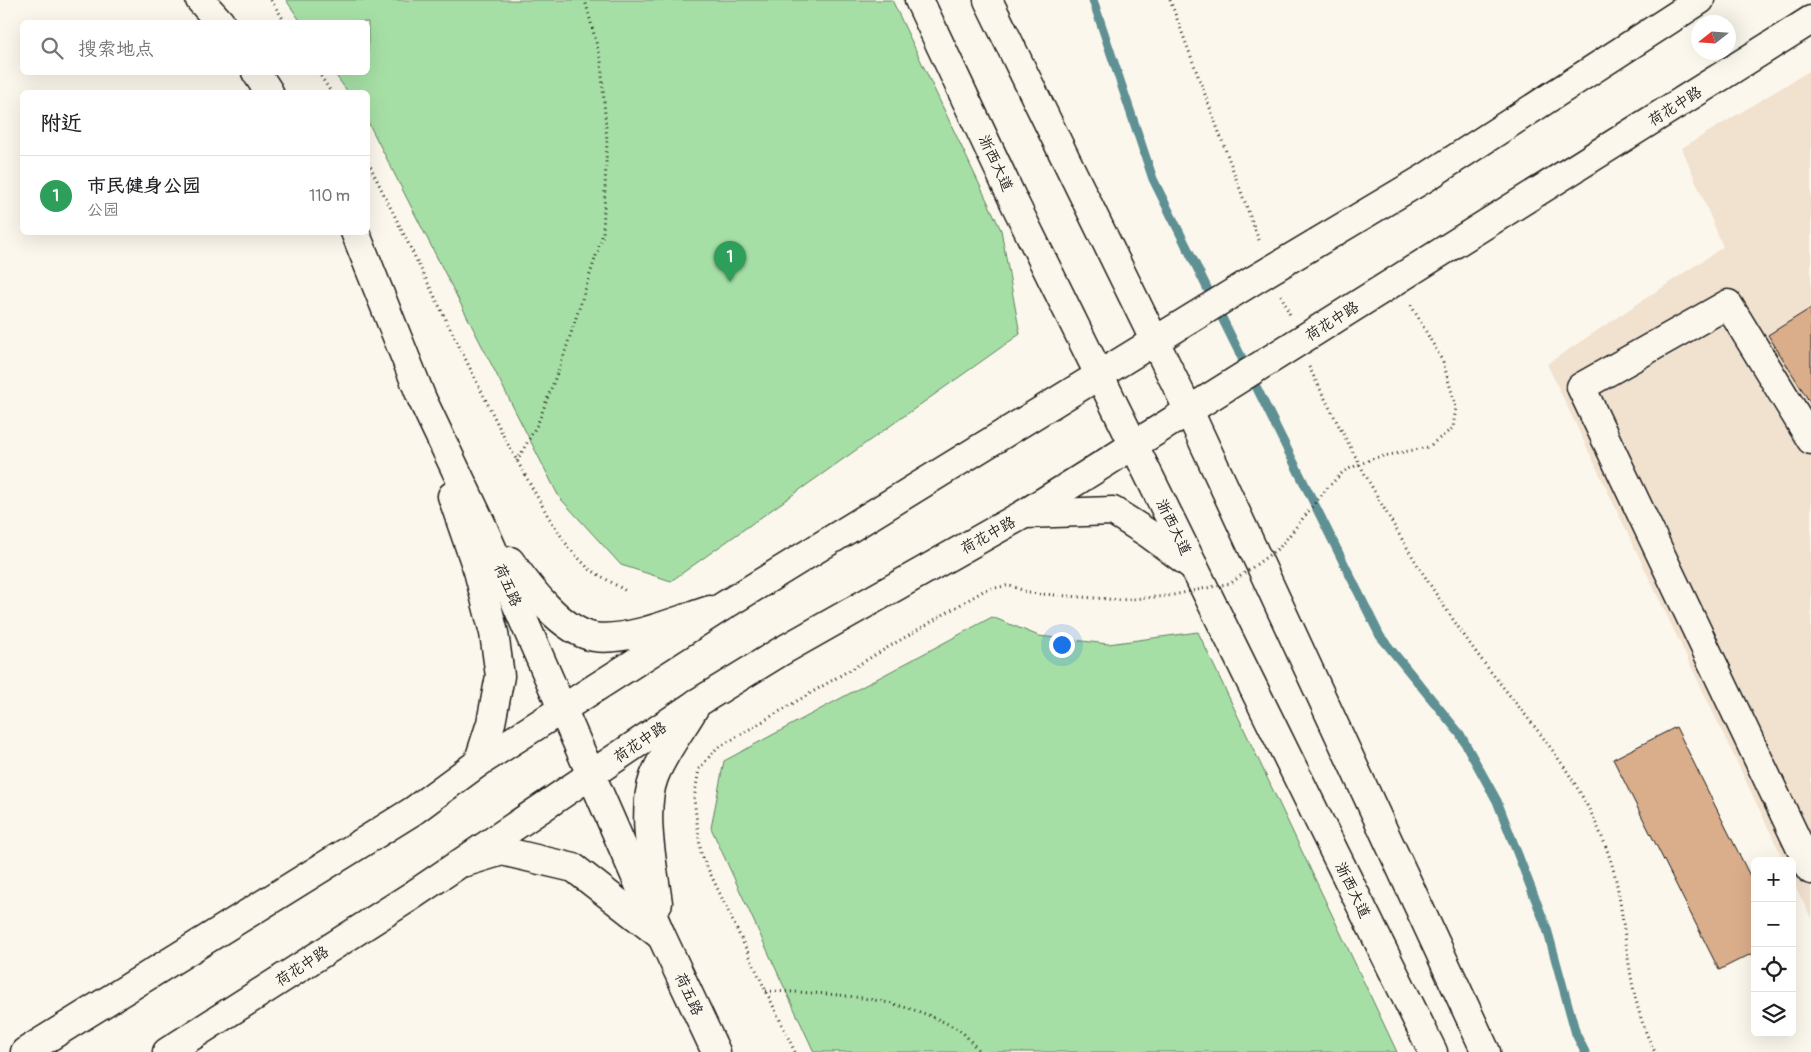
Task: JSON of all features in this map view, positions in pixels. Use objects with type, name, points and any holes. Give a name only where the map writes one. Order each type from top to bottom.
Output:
[{"type":"main road","points":[[200,0],[218,20]]},
{"type":"main road","name":"浙西大道","points":[[919,0],[1016,206],[1433,1052]]},
{"type":"main road","points":[[988,0],[1189,411],[1486,1052]]},
{"type":"main road","points":[[25,1052],[413,812],[478,762],[725,605],[1262,275],[1425,178],[1700,0]]},
{"type":"main road","name":"荷花中路","points":[[167,1052],[458,865],[697,704],[780,652],[1024,514],[1811,20]]},
{"type":"main road","points":[[258,75],[268,90]]},
{"type":"main road","name":"荷五路","points":[[356,235],[422,399],[482,523],[662,936],[716,1052]]},
{"type":"main road","points":[[1811,440],[1728,304],[1581,387],[1811,870]]},
{"type":"main road","points":[[422,399],[449,488],[478,571],[494,633],[500,676],[491,723],[478,762]]},
{"type":"main road","points":[[1024,514],[1114,511],[1194,567]]},
{"type":"main road","points":[[482,523],[528,585],[551,612],[581,632],[594,637],[625,635],[725,605]]},
{"type":"main road","name":"荷五路","points":[[662,936],[649,837],[654,777],[697,704]]},
{"type":"main road","points":[[458,865],[502,852],[574,868],[662,936]]},
{"type":"path","points":[[271,0],[285,20]]},
{"type":"path","points":[[517,461],[538,423],[564,355],[603,234],[606,132],[600,61],[585,0]]},
{"type":"path","points":[[1170,0],[1262,275],[1291,347],[1307,364],[1346,442],[1397,530],[1467,640],[1561,760],[1584,798],[1604,842],[1617,883],[1634,994],[1644,1031],[1655,1052]]},
{"type":"path","points":[[320,75],[330,90]]},
{"type":"path","points":[[370,166],[517,461],[570,548],[589,569],[626,591]]},
{"type":"path","points":[[795,1052],[701,854],[694,799],[699,769],[716,749],[985,590],[1010,585],[1029,593],[1120,600],[1168,596],[1231,583],[1280,547],[1328,487],[1344,471],[1374,458],[1428,447],[1453,428],[1456,407],[1443,362],[1408,300]]},
{"type":"path","points":[[766,991],[822,993],[878,1000],[920,1012],[960,1031],[980,1052]]},
{"type":"shaded area","points":[[1811,70],[1811,918],[1796,887],[1796,857],[1782,857],[1547,364],[1723,247],[1682,148]]},
{"type":"green space","points":[[286,0],[892,0],[1001,230],[1020,334],[671,581],[621,565],[559,497],[370,126],[370,90],[347,90],[335,75],[370,75],[370,20],[300,20]]},
{"type":"green space","points":[[992,617],[1039,636],[1108,644],[1198,632],[1397,1052],[814,1052],[711,828],[724,761]]},
{"type":"building","points":[[1811,308],[1811,404],[1768,335]]},
{"type":"building","points":[[1676,727],[1751,878],[1751,954],[1719,970],[1613,759]]},
{"type":"waterway","points":[[1093,0],[1153,179],[1380,636],[1460,734],[1497,801],[1547,929],[1576,1034],[1585,1052]]},
{"type":"place","name":"市民健身公园","points":[[730,282]]}]
